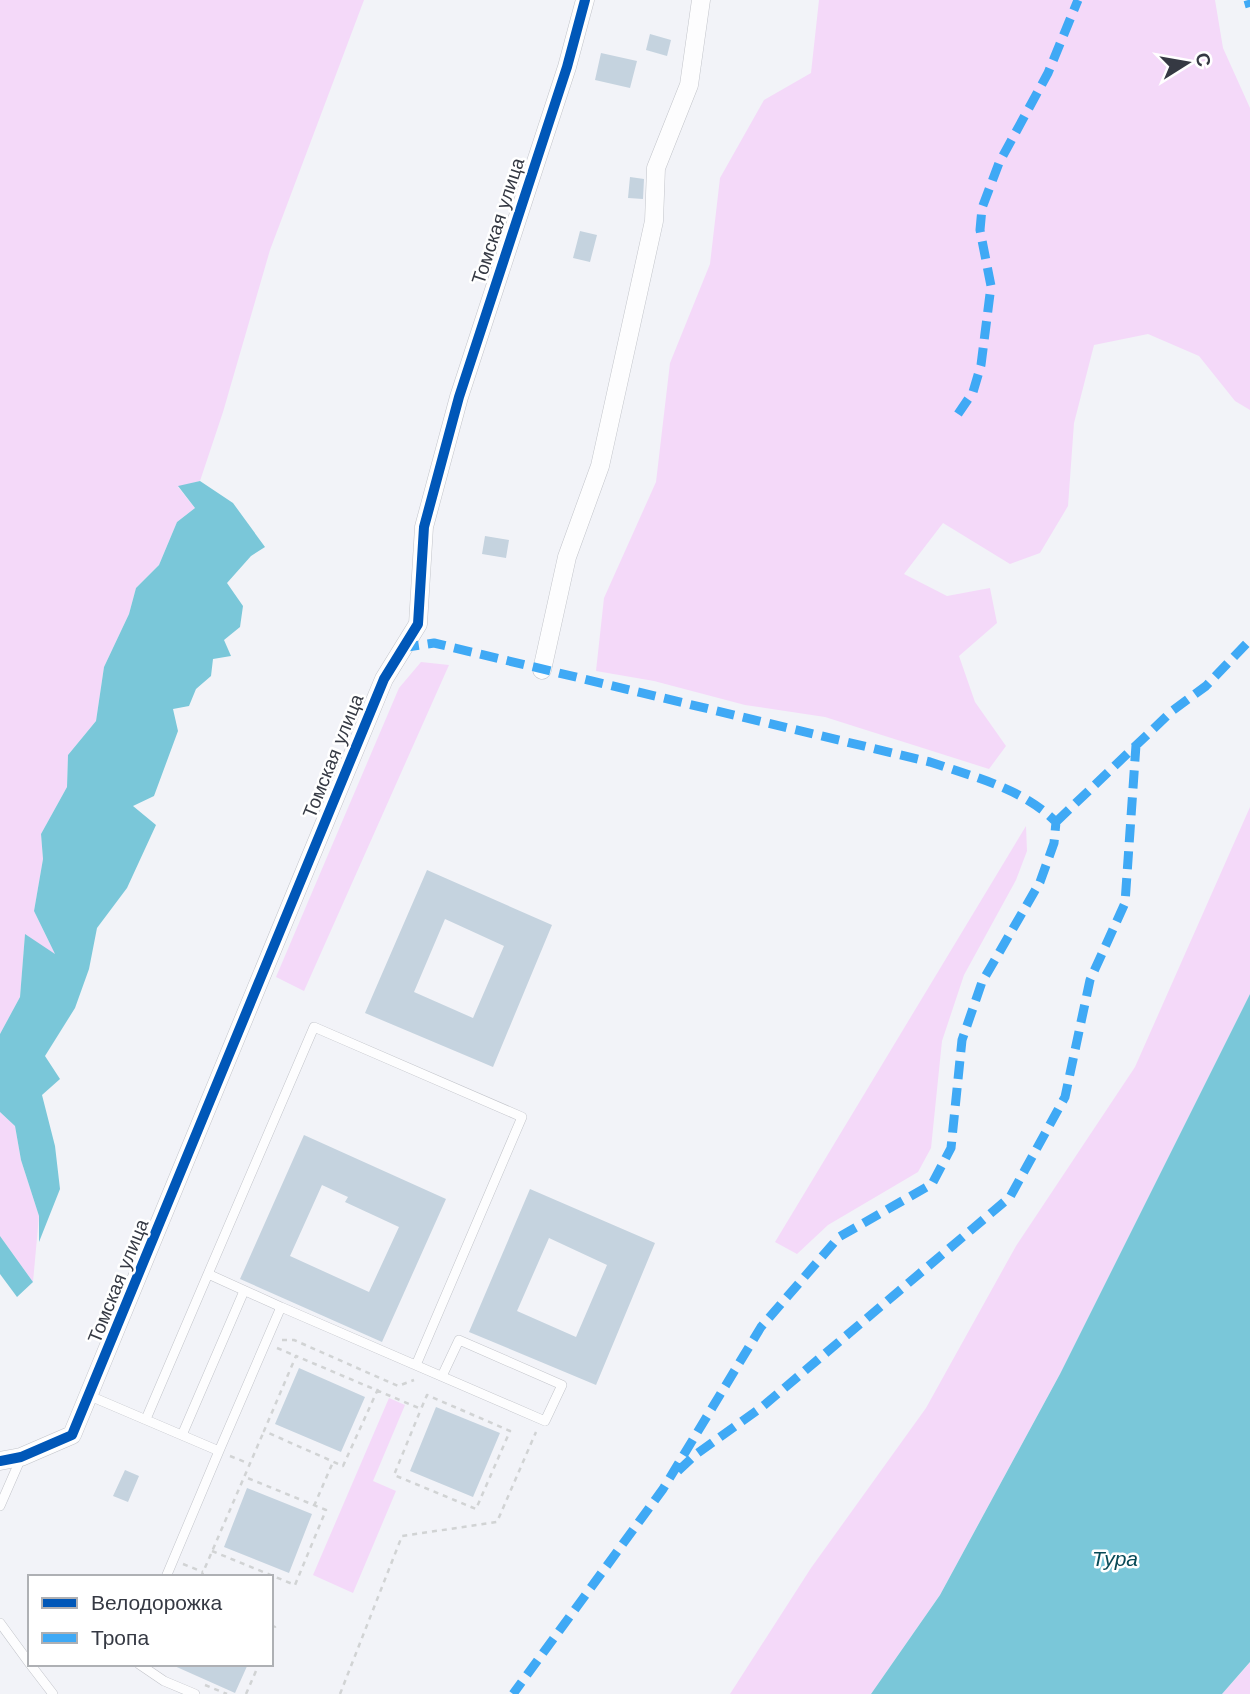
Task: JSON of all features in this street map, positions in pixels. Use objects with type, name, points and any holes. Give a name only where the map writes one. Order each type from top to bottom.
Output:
[{"type":"street","name":"Томская улица","points":[[0,1461],[21,1457],[72,1434],[90,1396],[384,679],[418,624],[424,527],[459,397],[567,66],[585,0]]},
{"type":"street","points":[[542,670],[567,557],[603,454],[654,221],[656,169],[689,85],[701,0]]},
{"type":"lane","points":[[146,1419],[314,1027],[522,1117],[416,1365]]},
{"type":"lane","points":[[208,1274],[545,1421],[562,1385],[459,1340],[442,1376]]},
{"type":"lane","points":[[182,1435],[244,1291]]},
{"type":"lane","points":[[167,1575],[281,1307]]},
{"type":"lane","points":[[90,1396],[219,1451]]},
{"type":"lane","points":[[0,1506],[21,1457]]},
{"type":"lane","points":[[0,1623],[28,1661]]},
{"type":"lane","points":[[31,1666],[52,1694]]},
{"type":"lane","points":[[142,1666],[164,1681],[195,1694]]},
{"type":"path","points":[[415,1380],[398,1385],[294,1340],[282,1340],[276,1348],[421,1409]]},
{"type":"path","points":[[202,1575],[296,1356]]},
{"type":"path","points":[[264,1431],[343,1466],[377,1390]]},
{"type":"path","points":[[427,1395],[510,1431],[476,1509],[394,1475],[421,1409],[427,1395]]},
{"type":"path","points":[[340,1694],[402,1536],[497,1522],[537,1432],[525,1427]]},
{"type":"path","points":[[219,1451],[250,1464]]},
{"type":"path","points":[[314,1506],[333,1462]]},
{"type":"path","points":[[244,1476],[326,1510],[295,1585],[273,1576]]},
{"type":"path","points":[[212,1551],[271,1575]]},
{"type":"path","points":[[173,1560],[203,1572]]},
{"type":"path","points":[[246,1694],[258,1666]]},
{"type":"shaded area","points":[[0,0],[364,0],[270,250],[200,481],[178,487],[195,508],[177,522],[159,565],[136,588],[129,614],[104,667],[96,721],[68,755],[67,787],[41,834],[43,859],[34,911],[56,956],[25,935],[20,997],[0,1034]]},
{"type":"shaded area","points":[[819,0],[1215,0],[1223,48],[1250,108],[1250,410],[1235,401],[1199,356],[1148,334],[1094,345],[1074,423],[1068,506],[1040,553],[1010,564],[943,523],[904,574],[947,596],[990,588],[997,623],[959,656],[975,702],[1006,746],[989,769],[825,717],[745,705],[654,681],[596,671],[604,598],[656,482],[670,363],[710,264],[720,178],[764,100],[811,73]]},
{"type":"shaded area","points":[[421,662],[449,665],[304,991],[276,977],[399,688]]},
{"type":"shaded area","points":[[1250,807],[1250,994],[1060,1374],[940,1595],[871,1694],[730,1694],[811,1568],[926,1408],[1016,1246],[1135,1067]]},
{"type":"shaded area","points":[[1026,826],[1027,851],[1016,880],[964,975],[942,1041],[931,1148],[918,1172],[828,1225],[797,1254],[775,1242]]},
{"type":"shaded area","points":[[0,1112],[15,1126],[21,1160],[39,1216],[33,1282],[0,1236]]},
{"type":"shaded area","points":[[389,1398],[405,1405],[373,1481],[396,1491],[353,1593],[313,1575]]},
{"type":"shaded area","points":[[1250,1662],[1250,1694],[1222,1694],[1247,1666]]},
{"type":"water","points":[[200,481],[233,503],[265,547],[251,556],[227,583],[243,606],[240,627],[224,640],[231,656],[213,659],[211,676],[196,689],[189,706],[173,709],[178,731],[154,796],[133,806],[156,825],[127,888],[97,928],[89,969],[75,1008],[45,1056],[60,1079],[42,1095],[55,1146],[60,1189],[39,1242],[39,1216],[21,1160],[15,1126],[0,1112],[0,1034],[20,997],[25,934],[55,954],[34,911],[43,859],[41,834],[67,787],[68,755],[96,721],[104,667],[129,614],[136,588],[159,565],[177,522],[195,508],[178,486]]},
{"type":"water","name":"Тура","points":[[1250,994],[1250,1662],[1222,1694],[871,1694],[940,1595],[1060,1374]]},
{"type":"water","points":[[0,1236],[33,1282],[17,1297],[0,1274]]},
{"type":"building","points":[[650,34],[671,40],[667,56],[646,50]]},
{"type":"building","points":[[601,53],[637,61],[630,88],[595,80]]},
{"type":"building","points":[[630,177],[644,179],[643,199],[628,198]]},
{"type":"building","points":[[580,231],[597,235],[590,262],[573,258]]},
{"type":"building","points":[[485,536],[509,540],[506,558],[482,554]]},
{"type":"building","points":[[427,870],[552,925],[493,1067],[365,1013]],"holes":[[[445,919],[504,946],[473,1018],[414,992]]]},
{"type":"building","points":[[304,1135],[446,1199],[382,1342],[240,1279]],"holes":[[[322,1185],[348,1197],[345,1202],[399,1227],[369,1292],[290,1256]]]},
{"type":"building","points":[[530,1189],[655,1243],[596,1385],[469,1332]],"holes":[[[549,1238],[607,1265],[576,1337],[517,1311]]]},
{"type":"building","points":[[299,1368],[365,1397],[341,1452],[275,1424]]},
{"type":"building","points":[[436,1407],[500,1433],[473,1497],[410,1471]]},
{"type":"building","points":[[125,1470],[139,1476],[128,1502],[113,1496]]},
{"type":"building","points":[[247,1488],[312,1514],[289,1573],[224,1547]]},
{"type":"building","points":[[174,1666],[247,1666],[235,1693]]},
{"type":"marked path","points":[[958,414],[973,392],[981,365],[991,286],[980,230],[982,208],[999,163],[1048,73],[1078,0]]},
{"type":"marked path","points":[[1248,0],[1250,7]]},
{"type":"marked path","points":[[1056,822],[1172,711],[1206,686],[1250,640]]},
{"type":"marked path","points":[[401,648],[434,643],[930,762],[1013,792],[1043,810],[1056,822],[1054,843],[1040,882],[982,982],[962,1040],[951,1148],[932,1184],[839,1237],[761,1327],[663,1489],[513,1694]]},
{"type":"marked path","points":[[678,1471],[695,1455],[762,1407],[1010,1197],[1065,1097],[1090,980],[1125,903],[1136,745]]},
{"type":"cycle path","points":[[0,1461],[21,1457],[72,1435],[384,679],[418,624],[424,527],[459,397],[567,67],[585,0]]}]
